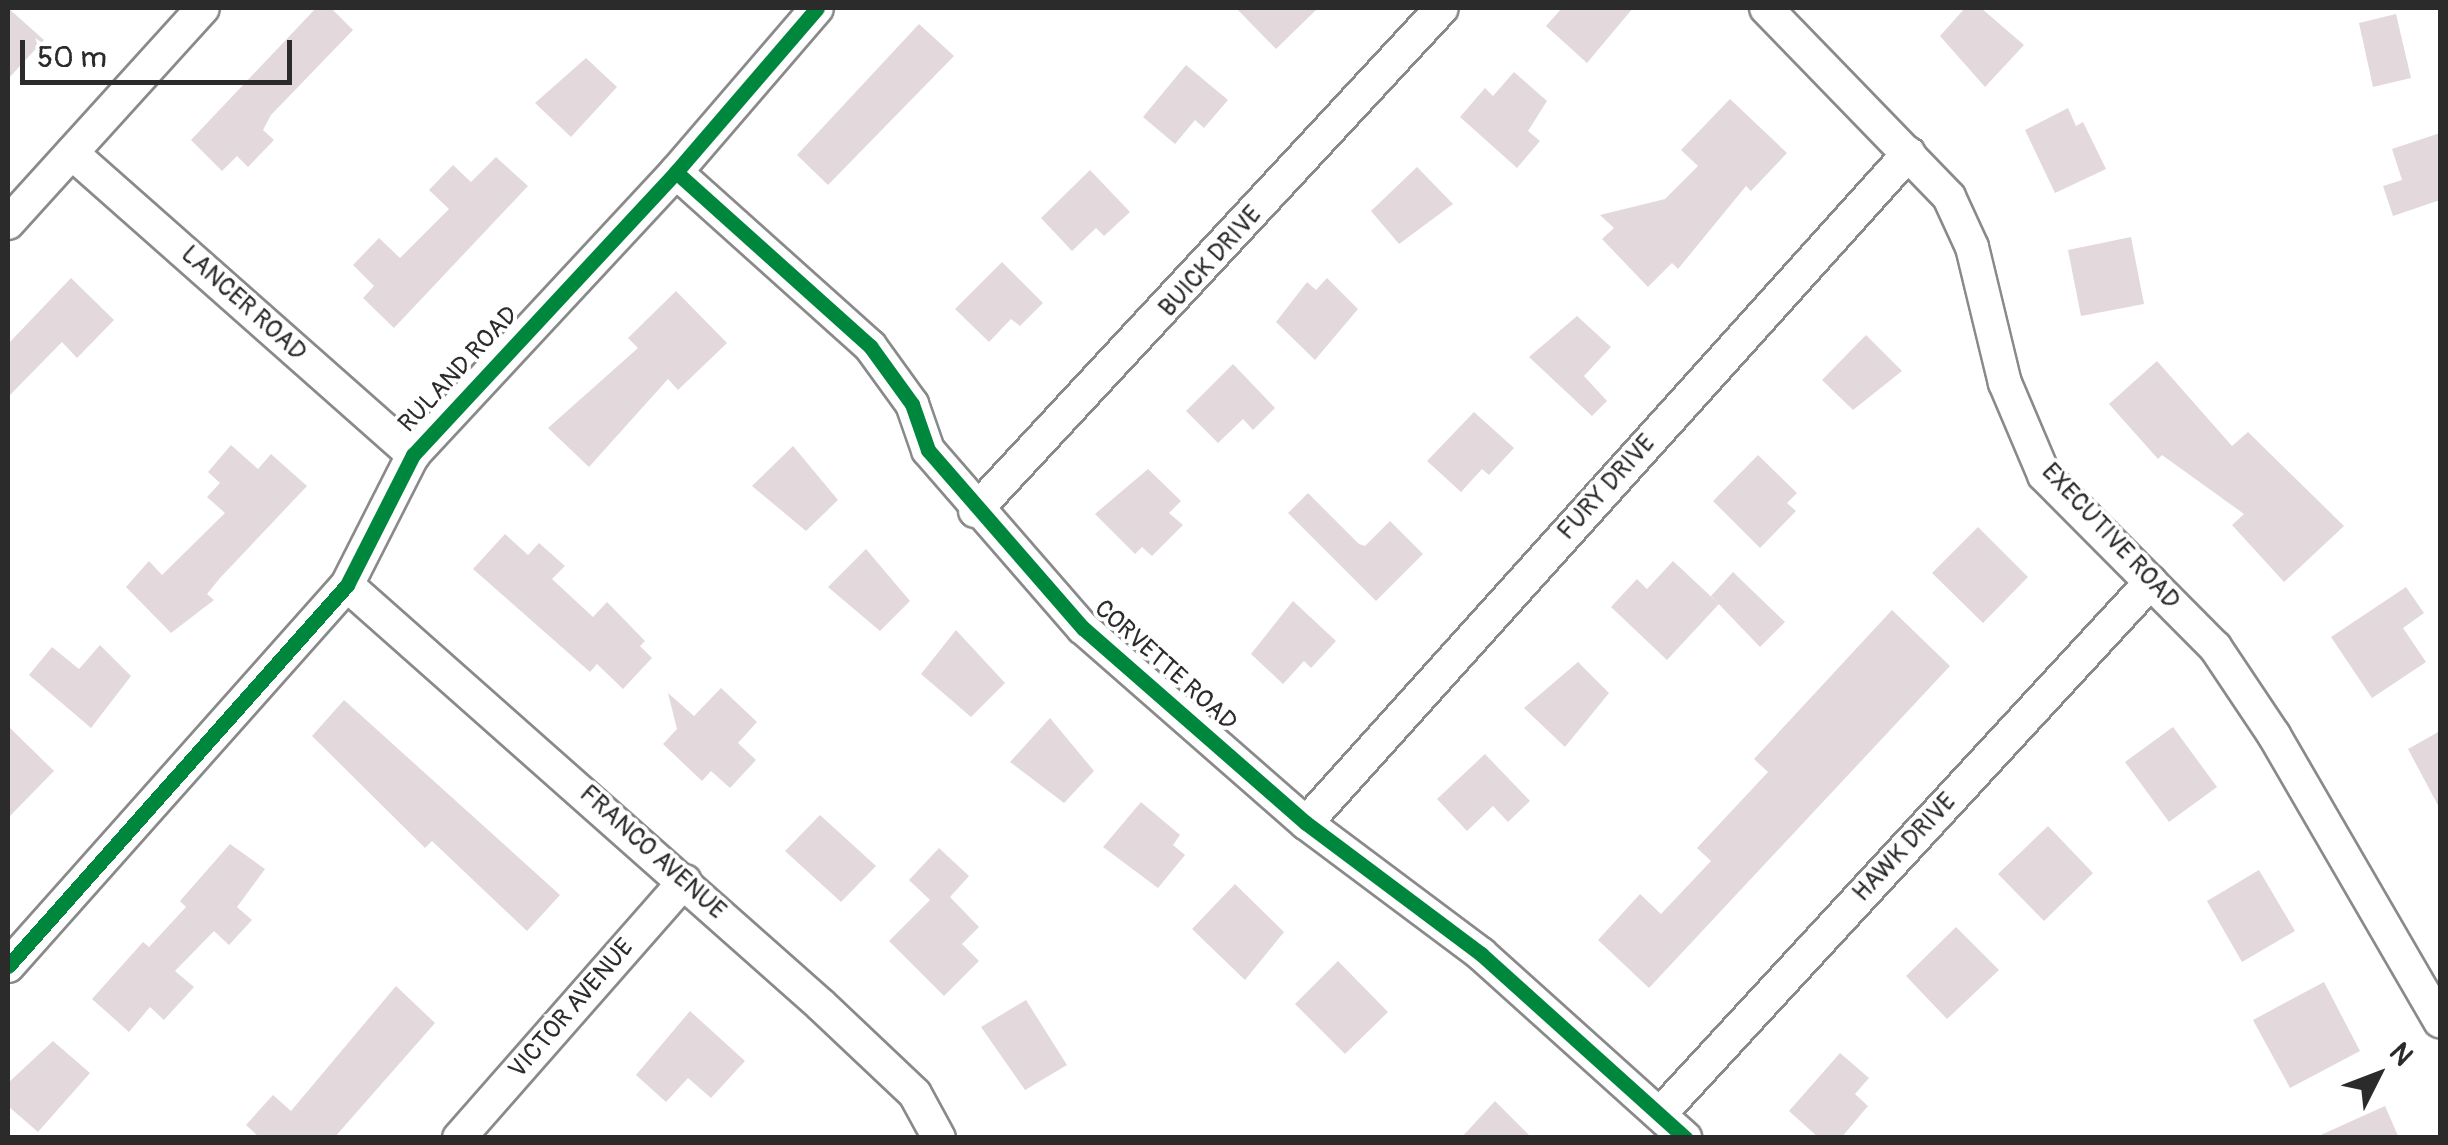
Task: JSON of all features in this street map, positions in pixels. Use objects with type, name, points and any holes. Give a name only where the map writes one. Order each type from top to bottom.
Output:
[{"type":"street","points":[[8,223],[203,8]]},
{"type":"street","name":"RULAND ROAD","points":[[8,966],[348,585],[413,455],[676,172],[817,8]]},
{"type":"street","name":"BUICK DRIVE","points":[[975,512],[1442,8]]},
{"type":"street","name":"EXECUTIVE ROAD","points":[[1766,8],[1949,197],[1972,247],[2005,383],[2044,475],[2214,648],[2274,735],[2440,1021]]},
{"type":"street","name":"LANCER ROAD","points":[[72,152],[413,455]]},
{"type":"street","name":"FURY DRIVE","points":[[1306,823],[1909,153]]},
{"type":"street","name":"CORVETTE ROAD","points":[[676,172],[870,346],[912,404],[928,450],[975,512],[1082,628],[1306,823],[1482,954],[1686,1138]]},
{"type":"street","name":"HAWK DRIVE","points":[[1660,1114],[2151,582]]},
{"type":"street","name":"FRANCO AVENUE","points":[[348,585],[685,881],[915,1094],[939,1138]]},
{"type":"street","name":"VICTOR AVENUE","points":[[459,1138],[685,881]]},
{"type":"building","points":[[8,8],[44,40],[8,79]]},
{"type":"building","points":[[316,8],[331,8],[353,30],[271,115],[263,130],[274,140],[248,167],[237,156],[222,171],[191,140]]},
{"type":"building","points":[[1236,8],[1318,8],[1276,49]]},
{"type":"building","points":[[1562,8],[1633,8],[1587,63],[1546,26]]},
{"type":"building","points":[[1965,8],[1981,8],[2024,45],[1985,87],[1940,36]]},
{"type":"building","points":[[2396,14],[2411,78],[2373,87],[2359,23]]},
{"type":"building","points":[[919,24],[954,56],[828,185],[797,155]]},
{"type":"building","points":[[586,58],[617,87],[571,137],[535,103]]},
{"type":"building","points":[[1186,65],[1228,100],[1204,128],[1195,120],[1175,144],[1143,117]]},
{"type":"building","points":[[1514,72],[1547,101],[1528,131],[1540,141],[1517,168],[1460,117],[1485,88],[1493,96]]},
{"type":"building","points":[[1730,99],[1787,153],[1751,191],[1746,186],[1678,269],[1672,263],[1648,287],[1602,239],[1614,228],[1600,215],[1665,199],[1698,166],[1681,150]]},
{"type":"building","points":[[2068,108],[2076,126],[2083,122],[2106,169],[2055,193],[2025,130]]},
{"type":"building","points":[[2440,133],[2440,200],[2393,216],[2383,186],[2402,180],[2392,149]]},
{"type":"building","points":[[496,157],[528,186],[394,328],[363,298],[374,286],[353,265],[379,238],[400,258],[449,209],[429,190],[453,165],[471,182]]},
{"type":"building","points":[[1417,167],[1453,204],[1399,244],[1371,211]]},
{"type":"building","points":[[1090,170],[1130,212],[1104,236],[1096,228],[1072,251],[1041,218]]},
{"type":"building","points":[[2131,237],[2144,304],[2081,316],[2068,250]]},
{"type":"building","points":[[1002,262],[1043,303],[1020,326],[1011,319],[989,342],[955,309]]},
{"type":"building","points":[[71,278],[114,320],[77,358],[62,342],[8,397],[8,344]]},
{"type":"building","points":[[1327,278],[1358,309],[1315,360],[1276,322],[1307,282],[1316,290]]},
{"type":"building","points":[[676,291],[727,343],[678,390],[668,379],[589,467],[548,428],[638,348],[628,338]]},
{"type":"building","points":[[1577,316],[1611,347],[1584,376],[1607,401],[1592,416],[1529,357]]},
{"type":"building","points":[[1866,335],[1902,371],[1853,410],[1822,380]]},
{"type":"building","points":[[2157,361],[2232,446],[2248,432],[2344,526],[2284,582],[2232,525],[2244,514],[2162,455],[2158,459],[2109,404]]},
{"type":"building","points":[[1233,364],[1275,408],[1253,430],[1243,419],[1218,443],[1186,411]]},
{"type":"building","points":[[1474,412],[1514,448],[1489,475],[1482,469],[1461,492],[1427,461]]},
{"type":"building","points":[[231,445],[258,469],[271,454],[307,486],[220,578],[207,594],[214,600],[171,633],[126,587],[149,561],[162,575],[225,513],[207,497],[220,483],[208,472]]},
{"type":"building","points":[[793,446],[838,500],[806,531],[752,486]]},
{"type":"building","points":[[1758,455],[1797,493],[1787,503],[1796,511],[1760,548],[1713,501]]},
{"type":"building","points":[[1148,469],[1181,501],[1169,513],[1183,525],[1152,556],[1142,547],[1135,554],[1095,514]]},
{"type":"building","points":[[1308,493],[1359,544],[1365,546],[1390,521],[1423,554],[1376,601],[1288,513]]},
{"type":"building","points":[[1978,527],[2028,577],[1983,623],[1932,573]]},
{"type":"building","points":[[505,534],[528,555],[539,543],[565,566],[552,579],[593,617],[607,602],[645,641],[640,646],[652,658],[623,689],[597,664],[590,672],[473,569]]},
{"type":"building","points":[[866,549],[910,601],[880,631],[828,587]]},
{"type":"building","points":[[1673,561],[1719,604],[1667,660],[1611,607],[1637,579],[1647,589]]},
{"type":"building","points":[[1733,572],[1785,622],[1760,647],[1711,596]]},
{"type":"building","points":[[2406,587],[2424,613],[2403,628],[2426,662],[2372,698],[2331,637]]},
{"type":"building","points":[[1293,601],[1336,641],[1311,668],[1304,661],[1283,684],[1251,654]]},
{"type":"building","points":[[1892,610],[1950,666],[1649,988],[1598,940],[1640,894],[1661,914],[1711,861],[1697,848],[1768,772],[1754,759]]},
{"type":"building","points":[[956,630],[1005,683],[971,717],[921,674]]},
{"type":"building","points":[[100,645],[131,676],[91,728],[29,675],[52,647],[79,669]]},
{"type":"building","points":[[1578,662],[1609,693],[1565,747],[1524,708]]},
{"type":"building","points":[[721,688],[757,722],[738,743],[756,760],[730,788],[711,771],[702,781],[663,744],[677,729],[668,693],[694,716]]},
{"type":"building","points":[[344,700],[560,895],[527,931],[432,841],[425,848],[312,736]]},
{"type":"building","points":[[1050,718],[1094,771],[1064,803],[1010,762]]},
{"type":"building","points":[[8,726],[54,771],[8,818]]},
{"type":"building","points":[[2173,727],[2217,787],[2169,822],[2125,762]]},
{"type":"building","points":[[2440,731],[2440,809],[2408,749]]},
{"type":"building","points":[[1485,754],[1530,801],[1508,822],[1493,806],[1467,831],[1437,799]]},
{"type":"building","points":[[1141,802],[1180,835],[1173,845],[1185,855],[1158,888],[1103,847]]},
{"type":"building","points":[[820,815],[876,866],[841,902],[785,851]]},
{"type":"building","points":[[2048,826],[2093,873],[2044,921],[1998,874]]},
{"type":"building","points":[[230,844],[265,869],[237,907],[252,920],[229,945],[214,931],[175,971],[194,987],[164,1020],[150,1007],[129,1032],[92,999],[143,942],[149,947],[186,907],[180,901]]},
{"type":"building","points":[[939,848],[969,876],[950,897],[979,927],[962,944],[979,961],[944,996],[889,941],[930,900],[909,880]]},
{"type":"building","points":[[2259,870],[2295,931],[2242,962],[2207,901]]},
{"type":"building","points":[[1235,884],[1284,932],[1245,980],[1192,929]]},
{"type":"building","points":[[1956,927],[1999,970],[1947,1019],[1906,976]]},
{"type":"building","points":[[1338,961],[1388,1012],[1345,1054],[1295,1004]]},
{"type":"building","points":[[2324,982],[2360,1051],[2290,1088],[2253,1020]]},
{"type":"building","points":[[396,986],[435,1023],[334,1138],[260,1138],[246,1125],[273,1095],[291,1111]]},
{"type":"building","points":[[1026,1000],[1067,1065],[1025,1090],[981,1027]]},
{"type":"building","points":[[690,1011],[745,1061],[711,1098],[688,1078],[666,1102],[636,1075]]},
{"type":"building","points":[[53,1041],[90,1073],[38,1132],[8,1106],[8,1083]]},
{"type":"building","points":[[1840,1053],[1869,1078],[1855,1094],[1868,1106],[1841,1138],[1819,1138],[1789,1111]]},
{"type":"building","points":[[1495,1101],[1532,1138],[1461,1138]]},
{"type":"building","points":[[2385,1106],[2399,1138],[2314,1138]]},
{"type":"cycle path","points":[[8,966],[347,585],[413,455],[676,172],[817,8]]},
{"type":"cycle path","points":[[676,172],[870,346],[912,404],[928,450],[1083,628],[1306,823],[1481,954],[1685,1138]]}]
